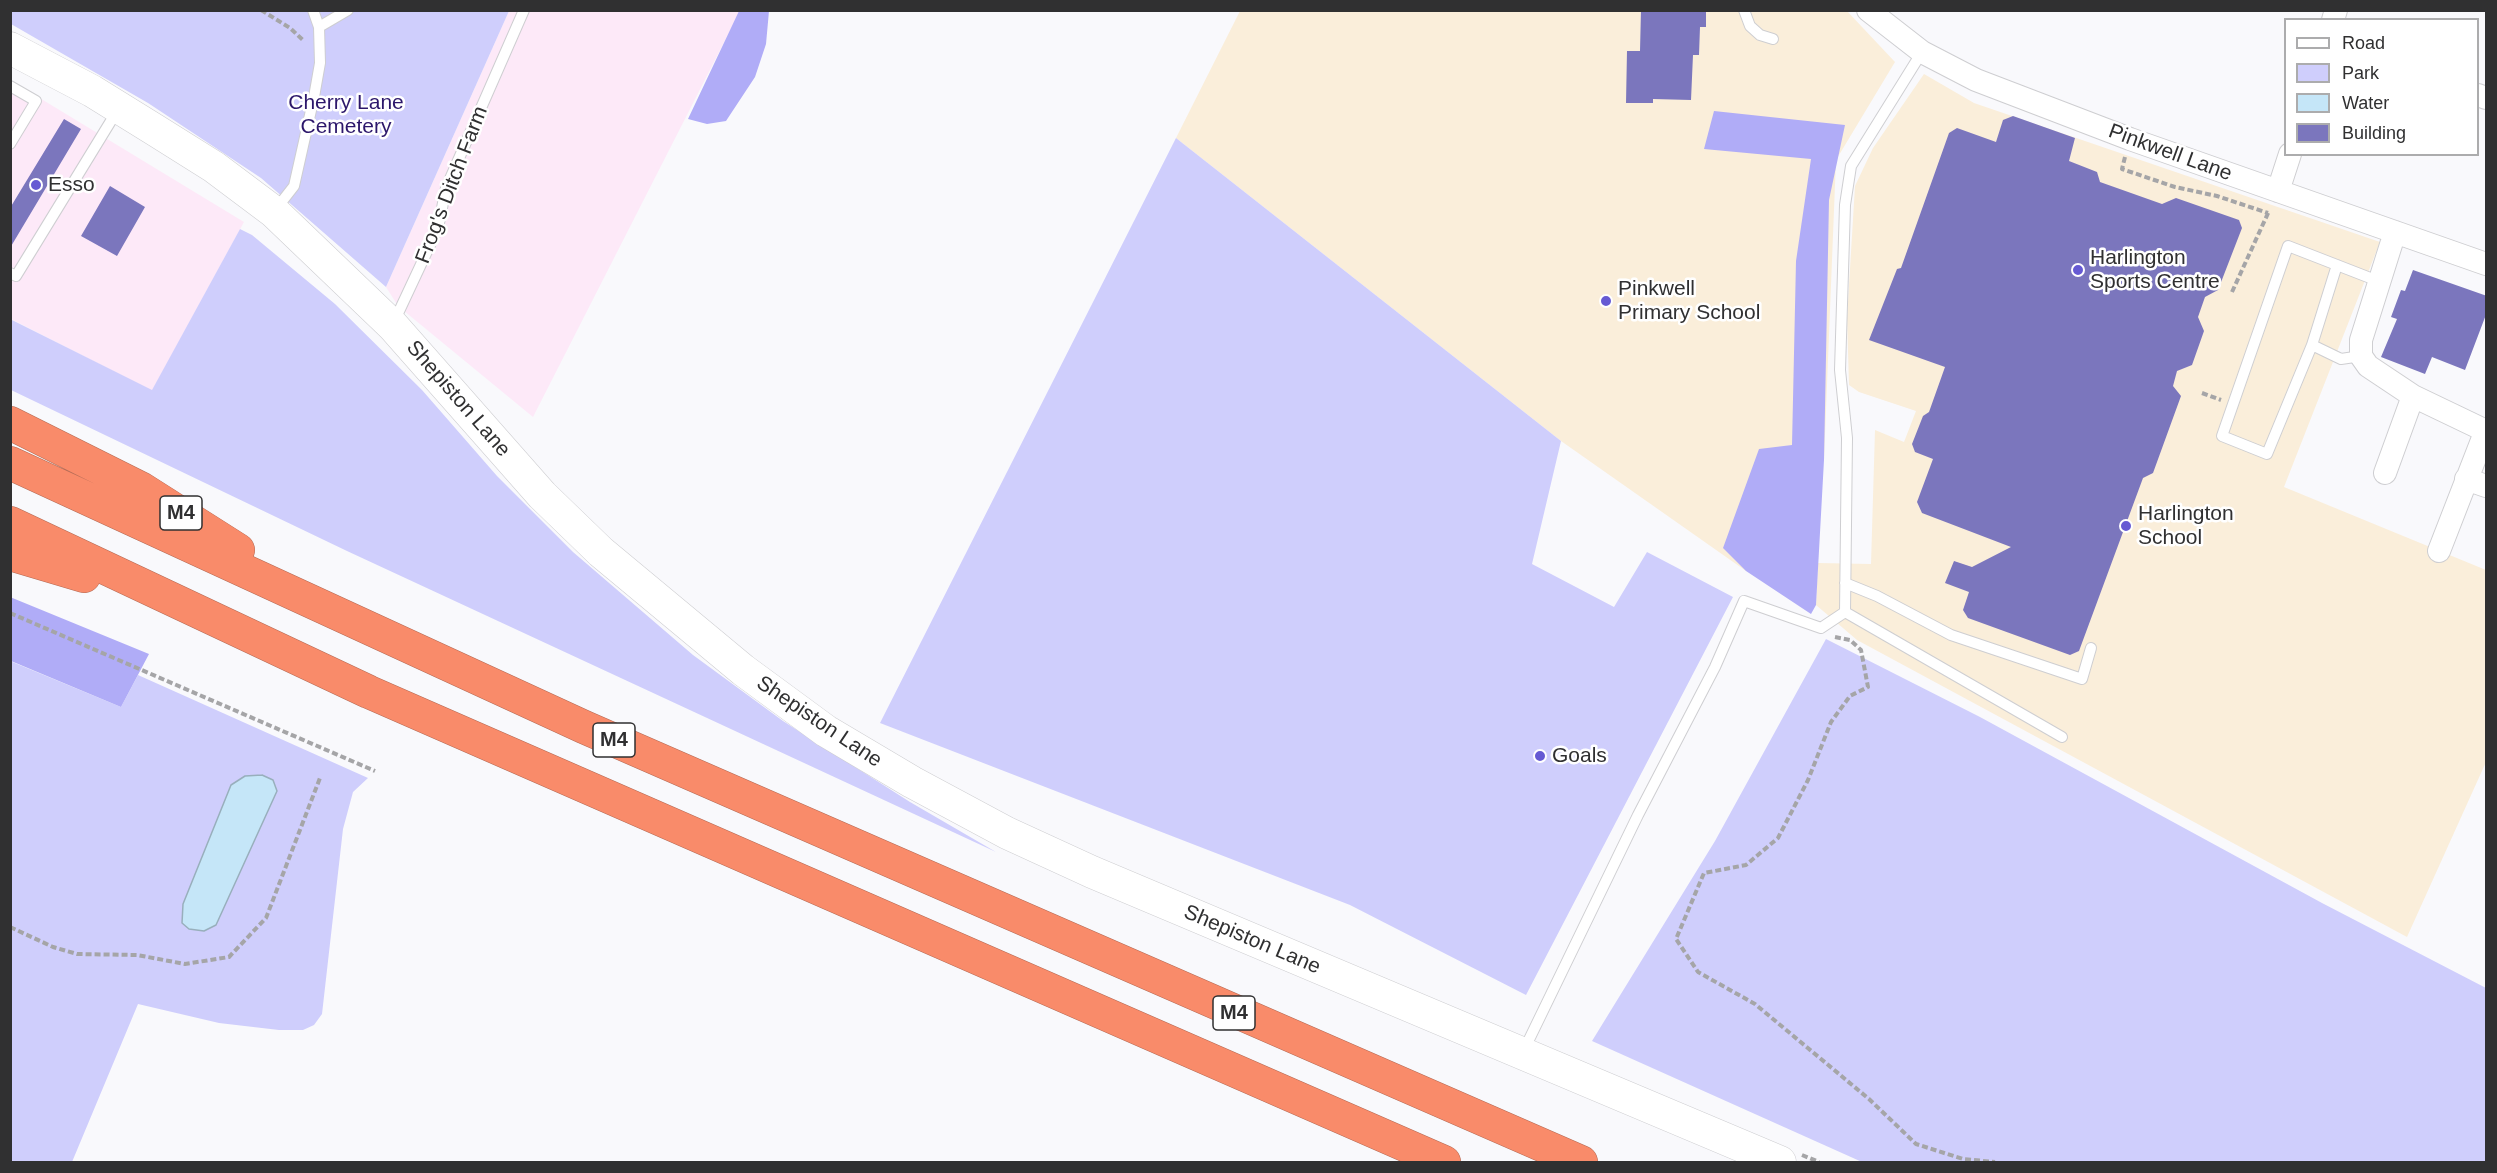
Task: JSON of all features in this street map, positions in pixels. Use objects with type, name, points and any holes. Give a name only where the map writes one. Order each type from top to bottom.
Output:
[{"type":"highway","name":"M4","points":[[10,423],[142,489],[343,617]]},
{"type":"highway","name":"M4","points":[[10,464],[343,617],[886,861],[1581,1162]]},
{"type":"highway","name":"M4","points":[[10,523],[380,696],[1444,1162]]},
{"type":"highway","name":"M4","points":[[10,554],[187,606]]},
{"type":"street","name":"Pinkwell Lane","points":[[1868,10],[1922,52],[1976,80],[2130,139],[2487,264]]},
{"type":"street","name":"Shepiston Lane","points":[[10,48],[118,108],[214,167],[274,212],[393,326],[542,495],[601,552],[743,670],[826,731],[912,782],[1007,833],[1522,1055],[1780,1162]]},
{"type":"street","points":[[2278,191],[2289,156]]},
{"type":"street","points":[[2395,232],[2361,340],[2361,356],[2368,366],[2413,396],[2486,430],[2476,483],[2439,551]]},
{"type":"street","points":[[2385,473],[2413,396]]},
{"type":"lane","points":[[274,212],[294,186],[314,97],[319,27],[313,10]]},
{"type":"lane","points":[[319,27],[348,10]]},
{"type":"lane","name":"Frog's Ditch Farm","points":[[393,326],[447,211],[446,188],[524,10]]},
{"type":"lane","points":[[1744,10],[1750,26],[1760,35],[1773,39]]},
{"type":"lane","points":[[1845,612],[1846,438],[1840,370],[1845,205],[1851,166],[1922,52]]},
{"type":"lane","points":[[10,86],[36,101],[10,144]]},
{"type":"lane","points":[[10,273],[16,276],[118,108]]},
{"type":"lane","points":[[2337,265],[2312,345],[2266,454],[2222,436],[2288,246],[2337,265],[2378,281]]},
{"type":"lane","points":[[2312,345],[2340,359],[2361,356]]},
{"type":"lane","points":[[1845,583],[1877,596],[1951,635],[2082,680],[2091,648]]},
{"type":"lane","points":[[1522,1055],[1638,815],[1715,667],[1744,601],[1821,628],[1845,612]]},
{"type":"lane","points":[[1845,612],[2062,737]]},
{"type":"path","points":[[261,10],[290,27],[319,52]]},
{"type":"path","points":[[2130,139],[2122,169],[2175,187],[2217,196],[2268,213]]},
{"type":"path","points":[[2232,292],[2278,191]]},
{"type":"path","points":[[10,613],[375,771]]},
{"type":"path","points":[[1821,628],[1834,637],[1850,640],[1861,650],[1868,687],[1850,696],[1831,722],[1808,780],[1778,838],[1746,866],[1704,873],[1676,939],[1698,972],[1755,1004],[1869,1099],[1916,1144],[1963,1159],[1995,1162]]},
{"type":"path","points":[[10,927],[53,947],[77,954],[137,955],[185,964],[230,957],[266,918],[320,778]]},
{"type":"shaded area","points":[[509,11],[740,11],[533,417],[398,306],[386,287]]},
{"type":"shaded area","points":[[739,11],[769,11],[766,44],[755,77],[726,121],[707,124],[688,119]]},
{"type":"shaded area","name":"Pinkwell Primary School","points":[[1240,11],[1847,11],[1895,62],[1836,160],[1824,460],[1746,571],[1561,441],[1176,138]]},
{"type":"shaded area","name":"Harlington School","points":[[1924,74],[1974,103],[2380,242],[2284,487],[2486,570],[2486,762],[2407,937],[1857,640],[1816,605],[1818,563],[1871,564],[1875,430],[1904,442],[1916,411],[1859,392],[1849,385],[1847,318],[1855,186],[1873,148]]},
{"type":"shaded area","points":[[10,80],[244,222],[152,391],[11,319]]},
{"type":"shaded area","points":[[1714,111],[1845,125],[1829,200],[1824,460],[1816,605],[1811,614],[1746,571],[1723,548],[1759,449],[1792,445],[1796,261],[1811,159],[1704,149]]},
{"type":"shaded area","points":[[10,597],[149,654],[121,707],[11,661]]},
{"type":"green space","name":"Cherry Lane Cemetery","points":[[10,11],[509,11],[386,287],[261,178],[148,103],[11,24]]},
{"type":"green space","points":[[1176,138],[1561,441],[1532,564],[1614,607],[1647,552],[1733,597],[1526,995],[1350,905],[880,723]]},
{"type":"green space","points":[[240,229],[252,235],[335,304],[422,390],[497,476],[573,552],[693,655],[783,721],[910,802],[996,852],[347,551],[11,390],[10,319],[152,390]]},
{"type":"green space","points":[[1826,639],[1980,717],[2322,903],[2486,988],[2486,1162],[1862,1162],[1592,1041],[1715,841]]},
{"type":"green space","points":[[10,661],[121,707],[138,675],[368,778],[353,792],[343,829],[322,1014],[314,1025],[303,1030],[279,1030],[219,1023],[138,1004],[72,1162],[11,1162]]},
{"type":"water","points":[[262,775],[273,780],[277,791],[216,925],[204,931],[189,929],[182,923],[183,904],[231,785],[245,776]]},
{"type":"building","points":[[1641,10],[1706,10],[1706,27],[1700,27],[1699,55],[1693,55],[1691,100],[1653,99],[1653,103],[1626,103],[1627,51],[1640,51]]},
{"type":"building","points":[[2013,116],[2075,138],[2069,161],[2097,172],[2100,182],[2162,204],[2176,198],[2239,220],[2242,228],[2218,290],[2205,297],[2198,317],[2204,331],[2192,365],[2177,371],[2173,386],[2181,396],[2153,473],[2143,478],[2079,651],[2070,655],[1968,618],[1963,610],[1969,592],[1945,583],[1954,561],[1972,567],[2011,547],[1922,513],[1917,502],[1933,459],[1915,452],[1912,444],[1923,416],[1929,412],[1945,367],[1869,340],[1897,269],[1901,268],[1949,133],[1957,128],[1996,142],[2003,120]]},
{"type":"building","name":"Esso","points":[[64,119],[81,129],[10,248],[10,208]]},
{"type":"building","points":[[110,186],[145,207],[117,256],[81,236]]},
{"type":"building","points":[[2413,270],[2487,296],[2487,312],[2465,370],[2432,357],[2425,374],[2381,357],[2397,319],[2391,317],[2401,290],[2405,291]]},
{"type":"place","name":"Esso","points":[[36,185]]},
{"type":"place","name":"Harlington Sports Centre","points":[[2078,270]]},
{"type":"place","name":"Pinkwell Primary School","points":[[1606,301]]},
{"type":"place","name":"Harlington School","points":[[2126,526]]},
{"type":"place","name":"Goals","points":[[1540,756]]}]
